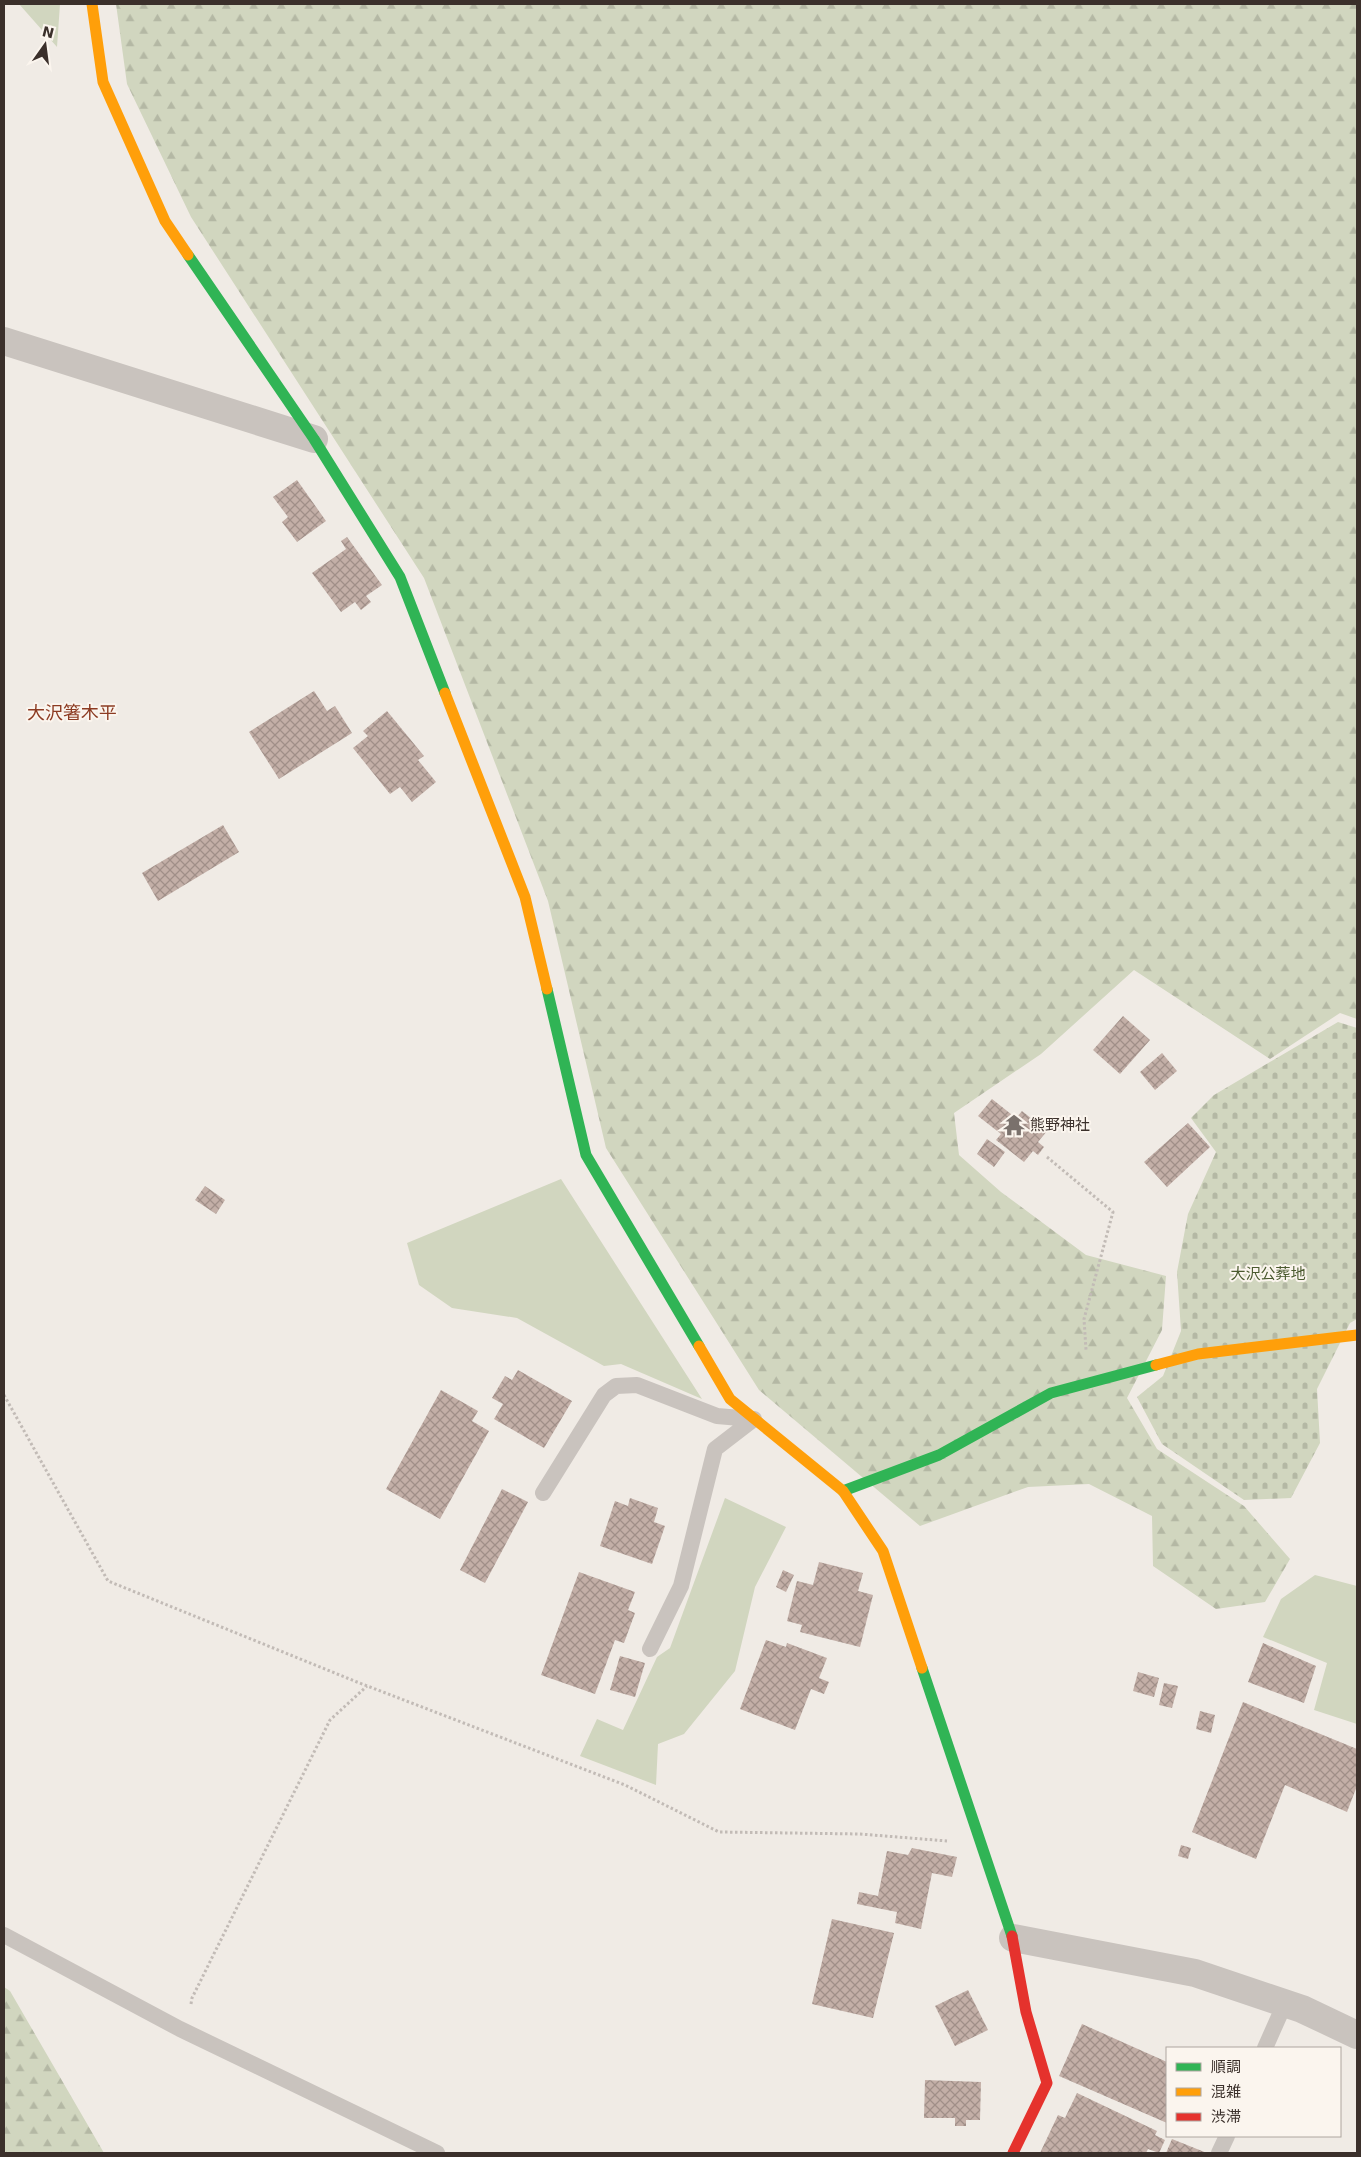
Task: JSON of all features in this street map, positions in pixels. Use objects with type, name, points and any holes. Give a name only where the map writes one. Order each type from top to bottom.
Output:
[{"type":"street","points":[[92,4],[103,82],[165,221],[314,439],[400,577],[525,898],[586,1155],[730,1399],[843,1491],[883,1551],[1013,1938],[1026,2012],[1047,2083],[1014,2153]]},
{"type":"street","points":[[4,341],[314,439]]},
{"type":"street","points":[[843,1491],[939,1454],[1051,1393],[1198,1354],[1357,1335]]},
{"type":"street","points":[[1013,1938],[1195,1973],[1302,2009],[1357,2035]]},
{"type":"lane","points":[[544,1493],[604,1395],[616,1386],[636,1385],[717,1416],[754,1419]]},
{"type":"lane","points":[[650,1648],[681,1586],[715,1449],[754,1419]]},
{"type":"lane","points":[[4,1935],[187,2032],[437,2153]]},
{"type":"lane","points":[[1265,2047],[1285,2003]]},
{"type":"lane","points":[[1219,2153],[1227,2137]]},
{"type":"path","points":[[1048,1158],[1113,1212],[1084,1319],[1089,1383]]},
{"type":"path","points":[[4,1395],[108,1581],[367,1686],[625,1785],[720,1832],[860,1834],[982,1844]]},
{"type":"path","points":[[187,2032],[192,1998],[330,1720],[367,1686]]},
{"type":"green space","points":[[19,4],[60,4],[57,47]]},
{"type":"green space","points":[[116,4],[1357,4],[1357,1019],[1340,1013],[1270,1059],[1134,970],[1041,1054],[954,1113],[959,1155],[1001,1192],[1086,1255],[1166,1276],[1162,1330],[1127,1398],[1157,1449],[1244,1506],[1290,1559],[1265,1602],[1216,1609],[1153,1566],[1152,1516],[1089,1484],[1028,1487],[920,1526],[759,1390],[606,1148],[548,901],[424,578],[191,217],[127,84]]},
{"type":"green space","name":"大沢公葬地","points":[[1338,1022],[1357,1028],[1357,1319],[1350,1323],[1317,1389],[1320,1443],[1291,1498],[1244,1500],[1162,1444],[1137,1397],[1163,1376],[1181,1331],[1177,1272],[1188,1214],[1216,1152],[1191,1118],[1214,1095]]},
{"type":"green space","points":[[561,1179],[702,1399],[621,1364],[604,1366],[517,1318],[452,1308],[419,1285],[407,1243]]},
{"type":"green space","points":[[725,1498],[786,1527],[755,1587],[735,1671],[684,1734],[658,1744],[656,1785],[580,1756],[597,1719],[623,1730],[657,1657],[670,1648]]},
{"type":"green space","points":[[1315,1575],[1357,1586],[1357,1724],[1314,1710],[1327,1663],[1263,1637],[1281,1599]]},
{"type":"green space","points":[[4,1987],[10,1991],[104,2153],[4,2153]]},
{"type":"building","points":[[297,480],[326,521],[297,542],[282,522],[288,517],[273,497]]},
{"type":"building","points":[[347,537],[382,585],[366,596],[371,602],[361,610],[355,602],[341,612],[312,573],[346,549],[341,541]]},
{"type":"building","points":[[314,691],[327,711],[335,706],[352,733],[279,779],[249,732]]},
{"type":"building","points":[[387,711],[424,756],[418,760],[436,782],[412,802],[400,787],[390,794],[353,748],[368,736],[363,731]]},
{"type":"building","points":[[223,825],[239,852],[158,901],[142,873]]},
{"type":"building","points":[[1123,1016],[1150,1040],[1120,1074],[1093,1050]]},
{"type":"building","points":[[1162,1053],[1177,1071],[1155,1090],[1140,1072]]},
{"type":"building","name":"熊野神社","points":[[992,1099],[1016,1118],[1022,1111],[1047,1131],[1038,1142],[1044,1147],[1038,1155],[1033,1151],[1024,1162],[996,1140],[1001,1134],[978,1116]]},
{"type":"building","points":[[1188,1123],[1210,1147],[1167,1187],[1144,1162]]},
{"type":"building","points":[[987,1139],[1005,1152],[994,1167],[977,1154]]},
{"type":"building","points":[[205,1186],[225,1200],[216,1214],[195,1200]]},
{"type":"building","points":[[518,1370],[572,1401],[544,1448],[494,1419],[503,1404],[492,1398],[505,1376],[512,1380]]},
{"type":"building","points":[[441,1390],[478,1411],[472,1421],[489,1431],[440,1519],[386,1489]]},
{"type":"building","points":[[502,1489],[528,1502],[485,1583],[460,1570]]},
{"type":"building","points":[[630,1498],[658,1508],[654,1522],[665,1526],[652,1564],[600,1546],[615,1501],[628,1506]]},
{"type":"building","points":[[819,1562],[863,1573],[858,1591],[873,1595],[860,1647],[800,1632],[802,1625],[787,1621],[797,1581],[813,1585]]},
{"type":"building","points":[[783,1570],[794,1575],[786,1592],[776,1587]]},
{"type":"building","points":[[579,1572],[635,1592],[628,1610],[635,1613],[624,1643],[615,1640],[595,1694],[541,1675]]},
{"type":"building","points":[[766,1640],[786,1647],[787,1643],[827,1658],[819,1678],[829,1682],[824,1694],[811,1689],[795,1730],[740,1709]]},
{"type":"building","points":[[1263,1643],[1316,1666],[1304,1703],[1248,1682]]},
{"type":"building","points":[[620,1656],[645,1663],[635,1697],[610,1690]]},
{"type":"building","points":[[1138,1672],[1159,1678],[1154,1697],[1133,1691]]},
{"type":"building","points":[[1164,1683],[1178,1686],[1172,1708],[1159,1705]]},
{"type":"building","points":[[1243,1702],[1357,1749],[1357,1786],[1347,1812],[1285,1785],[1256,1859],[1192,1832]]},
{"type":"building","points":[[1200,1711],[1215,1715],[1211,1733],[1196,1729]]},
{"type":"building","points":[[1181,1845],[1191,1848],[1188,1859],[1178,1856]]},
{"type":"building","points":[[912,1848],[957,1857],[952,1877],[932,1873],[921,1929],[895,1923],[897,1912],[857,1904],[859,1892],[878,1896],[887,1851],[908,1855]]},
{"type":"building","points":[[832,1919],[894,1933],[873,2018],[812,2004]]},
{"type":"building","points":[[968,1990],[988,2030],[955,2046],[935,2006]]},
{"type":"building","points":[[1082,2024],[1166,2062],[1166,2123],[1059,2076]]},
{"type":"building","points":[[925,2080],[981,2082],[980,2120],[966,2120],[966,2126],[955,2126],[955,2118],[924,2118]]},
{"type":"building","points":[[1077,2093],[1157,2131],[1155,2135],[1165,2140],[1159,2153],[1148,2149],[1146,2153],[1040,2153],[1058,2115],[1065,2118]]},
{"type":"building","points":[[1172,2139],[1207,2153],[1166,2153]]},
{"type":"traffic: fast","points":[[188,255],[314,439],[400,577],[445,693]]},
{"type":"traffic: fast","points":[[547,989],[586,1155],[699,1346]]},
{"type":"traffic: fast","points":[[843,1491],[939,1455],[1051,1393],[1156,1365]]},
{"type":"traffic: fast","points":[[922,1668],[1012,1936]]},
{"type":"traffic: slow","points":[[92,4],[103,82],[165,221],[188,255]]},
{"type":"traffic: slow","points":[[445,693],[525,897],[547,989]]},
{"type":"traffic: slow","points":[[1156,1365],[1198,1354],[1357,1335]]},
{"type":"traffic: slow","points":[[699,1346],[730,1399],[843,1491],[883,1551],[922,1668]]},
{"type":"traffic: jam","points":[[1012,1936],[1026,2012],[1047,2083],[1013,2153]]},
{"type":"place","name":"熊野神社","points":[[1014,1125]]},
{"type":"district","name":"大沢箸木平","points":[[72,713]]}]
